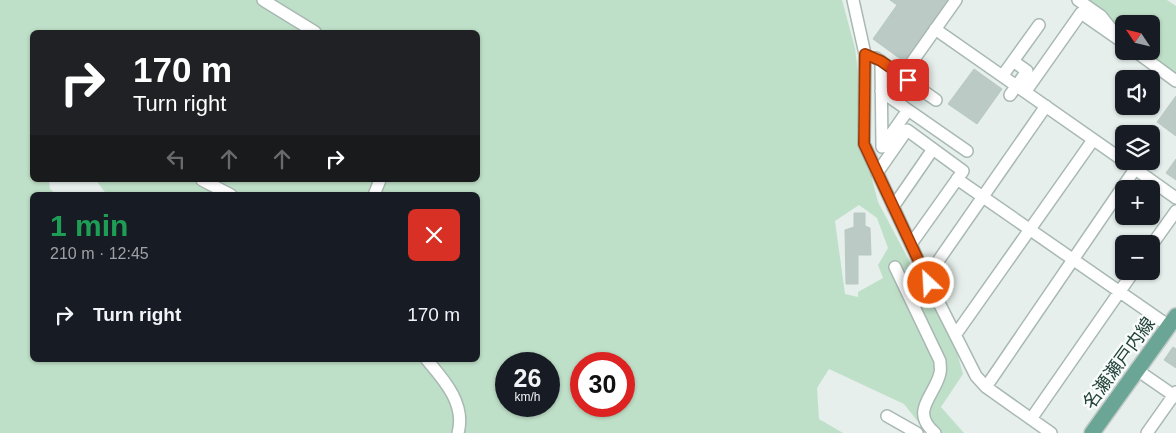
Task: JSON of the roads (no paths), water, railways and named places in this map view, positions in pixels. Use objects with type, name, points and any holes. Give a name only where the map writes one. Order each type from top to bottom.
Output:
[{"type":"main road","name":"名瀬瀬戸内線","points":[[1092,433],[1173,321]]},
{"type":"street","points":[[263,0],[312,30]]},
{"type":"street","points":[[853,0],[865,54],[864,144],[877,173],[976,376],[986,387],[1051,433]]},
{"type":"street","points":[[906,72],[956,0]]},
{"type":"street","points":[[1078,0],[1101,16],[1115,33]]},
{"type":"street","points":[[1018,91],[1081,13],[1115,37]]},
{"type":"street","points":[[1003,75],[1039,25]]},
{"type":"street","points":[[935,29],[1003,75],[1018,91],[1046,106],[1115,155]]},
{"type":"street","points":[[865,54],[881,61],[936,100]]},
{"type":"street","points":[[1147,60],[1176,81]]},
{"type":"street","points":[[881,61],[882,147],[908,110]]},
{"type":"street","points":[[1013,61],[1027,71],[1018,91]]},
{"type":"street","points":[[881,91],[967,150]]},
{"type":"street","points":[[927,277],[1046,106]]},
{"type":"street","points":[[877,173],[907,130],[963,171],[911,244]]},
{"type":"street","points":[[956,334],[1094,140]]},
{"type":"street","points":[[893,207],[933,149]]},
{"type":"street","points":[[986,387],[1134,170]]},
{"type":"street","points":[[1136,170],[1176,198]]},
{"type":"street","points":[[957,179],[1119,292],[1173,321]]},
{"type":"street","points":[[206,182],[226,192]]},
{"type":"street","points":[[1159,235],[1176,211]]},
{"type":"street","points":[[895,267],[940,361],[940,373],[927,398],[923,414],[926,426],[935,433]]},
{"type":"street","points":[[1031,419],[1128,280]]},
{"type":"street","points":[[429,362],[453,393],[457,404],[458,433]]},
{"type":"street","points":[[1138,370],[1175,395],[1147,433]]},
{"type":"street","points":[[887,416],[917,433]]}]
